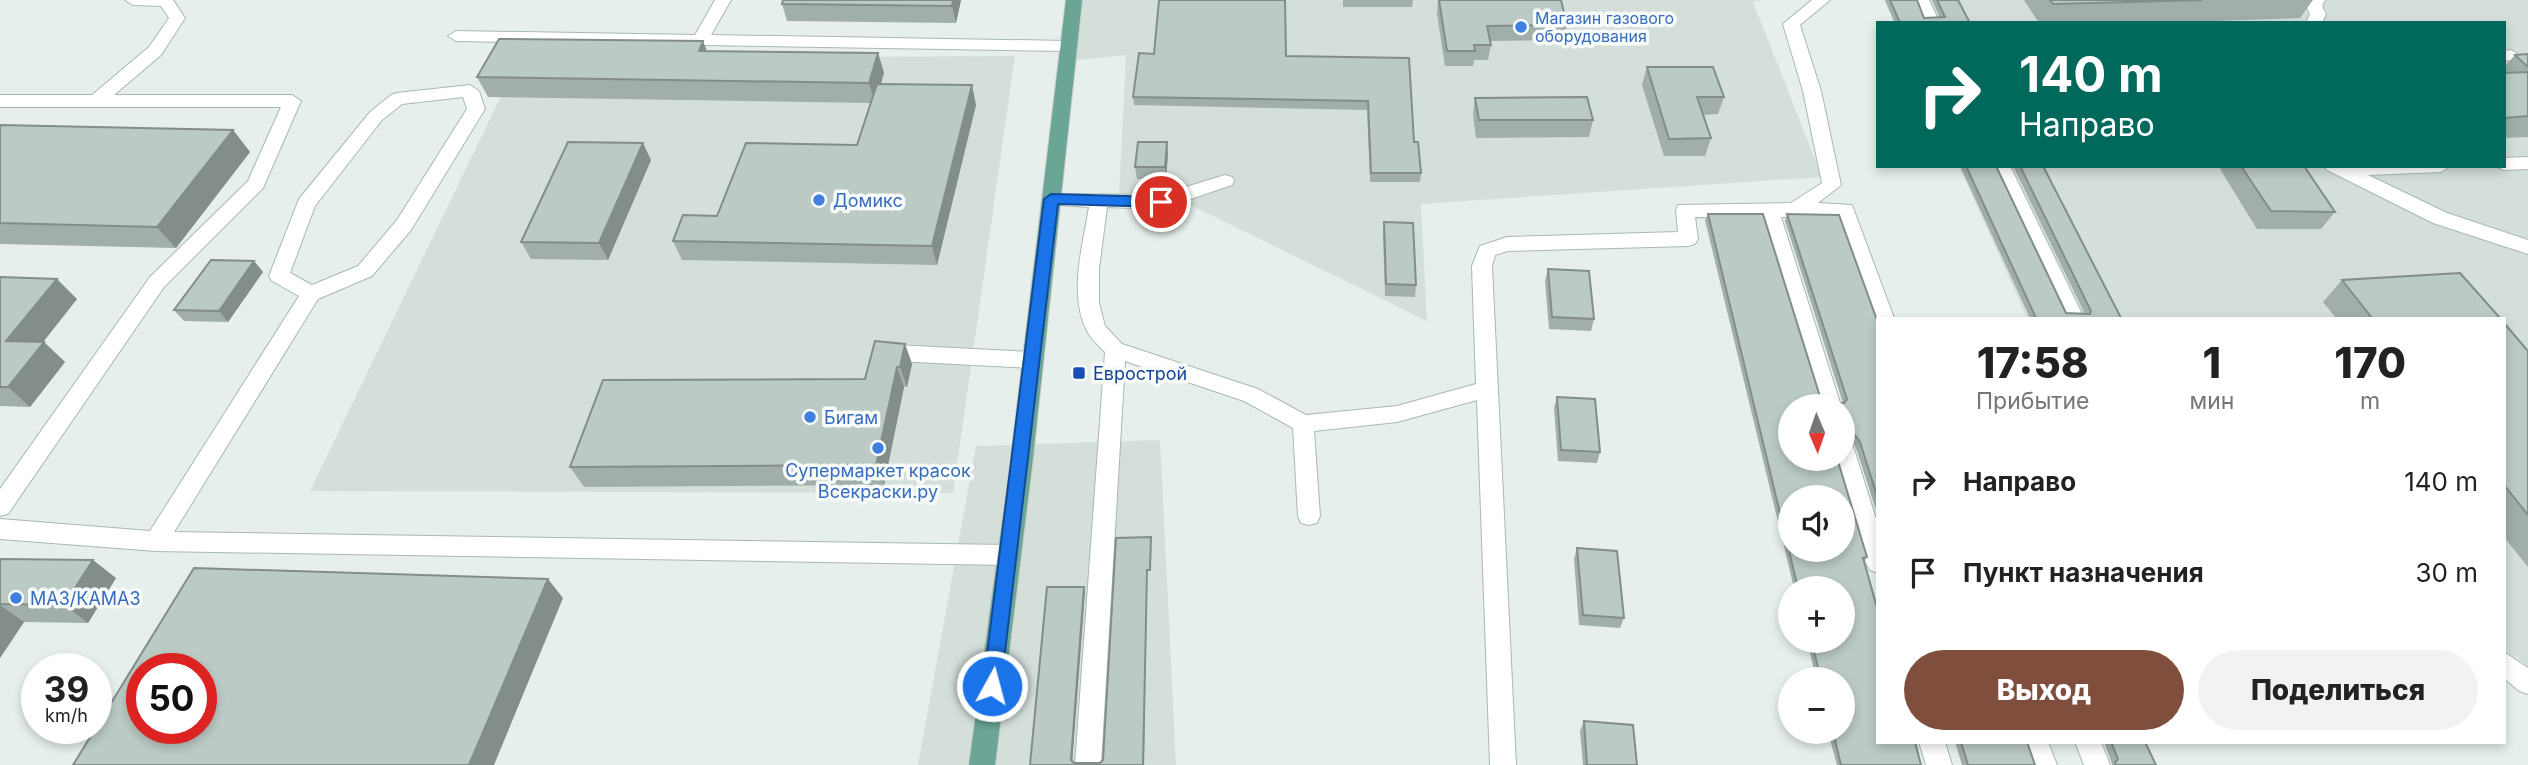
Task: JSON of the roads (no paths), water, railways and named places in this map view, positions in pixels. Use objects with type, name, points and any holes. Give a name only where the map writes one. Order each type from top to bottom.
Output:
[{"type":"main road","points":[[982,765],[1033,360],[1074,0]]},
{"type":"street","points":[[96,101],[155,51],[177,18],[166,1],[133,0]]},
{"type":"street","points":[[700,40],[723,0]]},
{"type":"street","points":[[1795,210],[1832,185],[1812,91],[1791,24],[1822,0]]},
{"type":"street","points":[[1922,0],[1931,21]]},
{"type":"street","points":[[2315,21],[2318,14],[2314,6],[2317,0]]},
{"type":"street","points":[[456,36],[1069,46]]},
{"type":"street","points":[[156,541],[311,295],[365,271],[404,225],[476,109],[470,91],[397,99],[376,116],[306,204],[279,276],[311,295]]},
{"type":"street","points":[[0,101],[292,101],[256,184],[157,282],[0,507]]},
{"type":"street","points":[[2506,164],[2528,163]]},
{"type":"street","points":[[2002,168],[2074,317]]},
{"type":"street","points":[[2336,168],[2440,218],[2528,247]]},
{"type":"street","points":[[1051,199],[1161,202],[1225,181]]},
{"type":"street","points":[[1099,200],[1089,269],[1088,303],[1096,328],[1115,350],[1251,396],[1303,424],[1397,414],[1486,389]]},
{"type":"street","points":[[1503,765],[1482,266],[1487,251],[1507,244],[1688,239],[1685,210],[1845,210],[1884,317]]},
{"type":"street","points":[[1770,211],[1826,394]]},
{"type":"street","points":[[1088,765],[1115,350]]},
{"type":"street","points":[[896,353],[1033,360]]},
{"type":"street","points":[[1303,424],[1309,516]]},
{"type":"street","points":[[1850,471],[1876,556]]},
{"type":"street","points":[[0,529],[156,541],[1008,555]]},
{"type":"street","points":[[2506,665],[2528,683]]},
{"type":"street","points":[[1934,744],[1940,765]]},
{"type":"street","points":[[2036,744],[2044,765]]},
{"type":"street","points":[[2089,744],[2097,765]]},
{"type":"place","name":"Магазин газового оборудования","points":[[1521,27]]},
{"type":"place","name":"Домикс","points":[[819,200]]},
{"type":"place","name":"Еврострой","points":[[1079,373]]},
{"type":"place","name":"Бигам","points":[[810,417]]},
{"type":"place","name":"Супермаркет красок Всекраски.ру","points":[[878,448]]},
{"type":"place","name":"МАЗ/КАМАЗ","points":[[16,598]]}]
